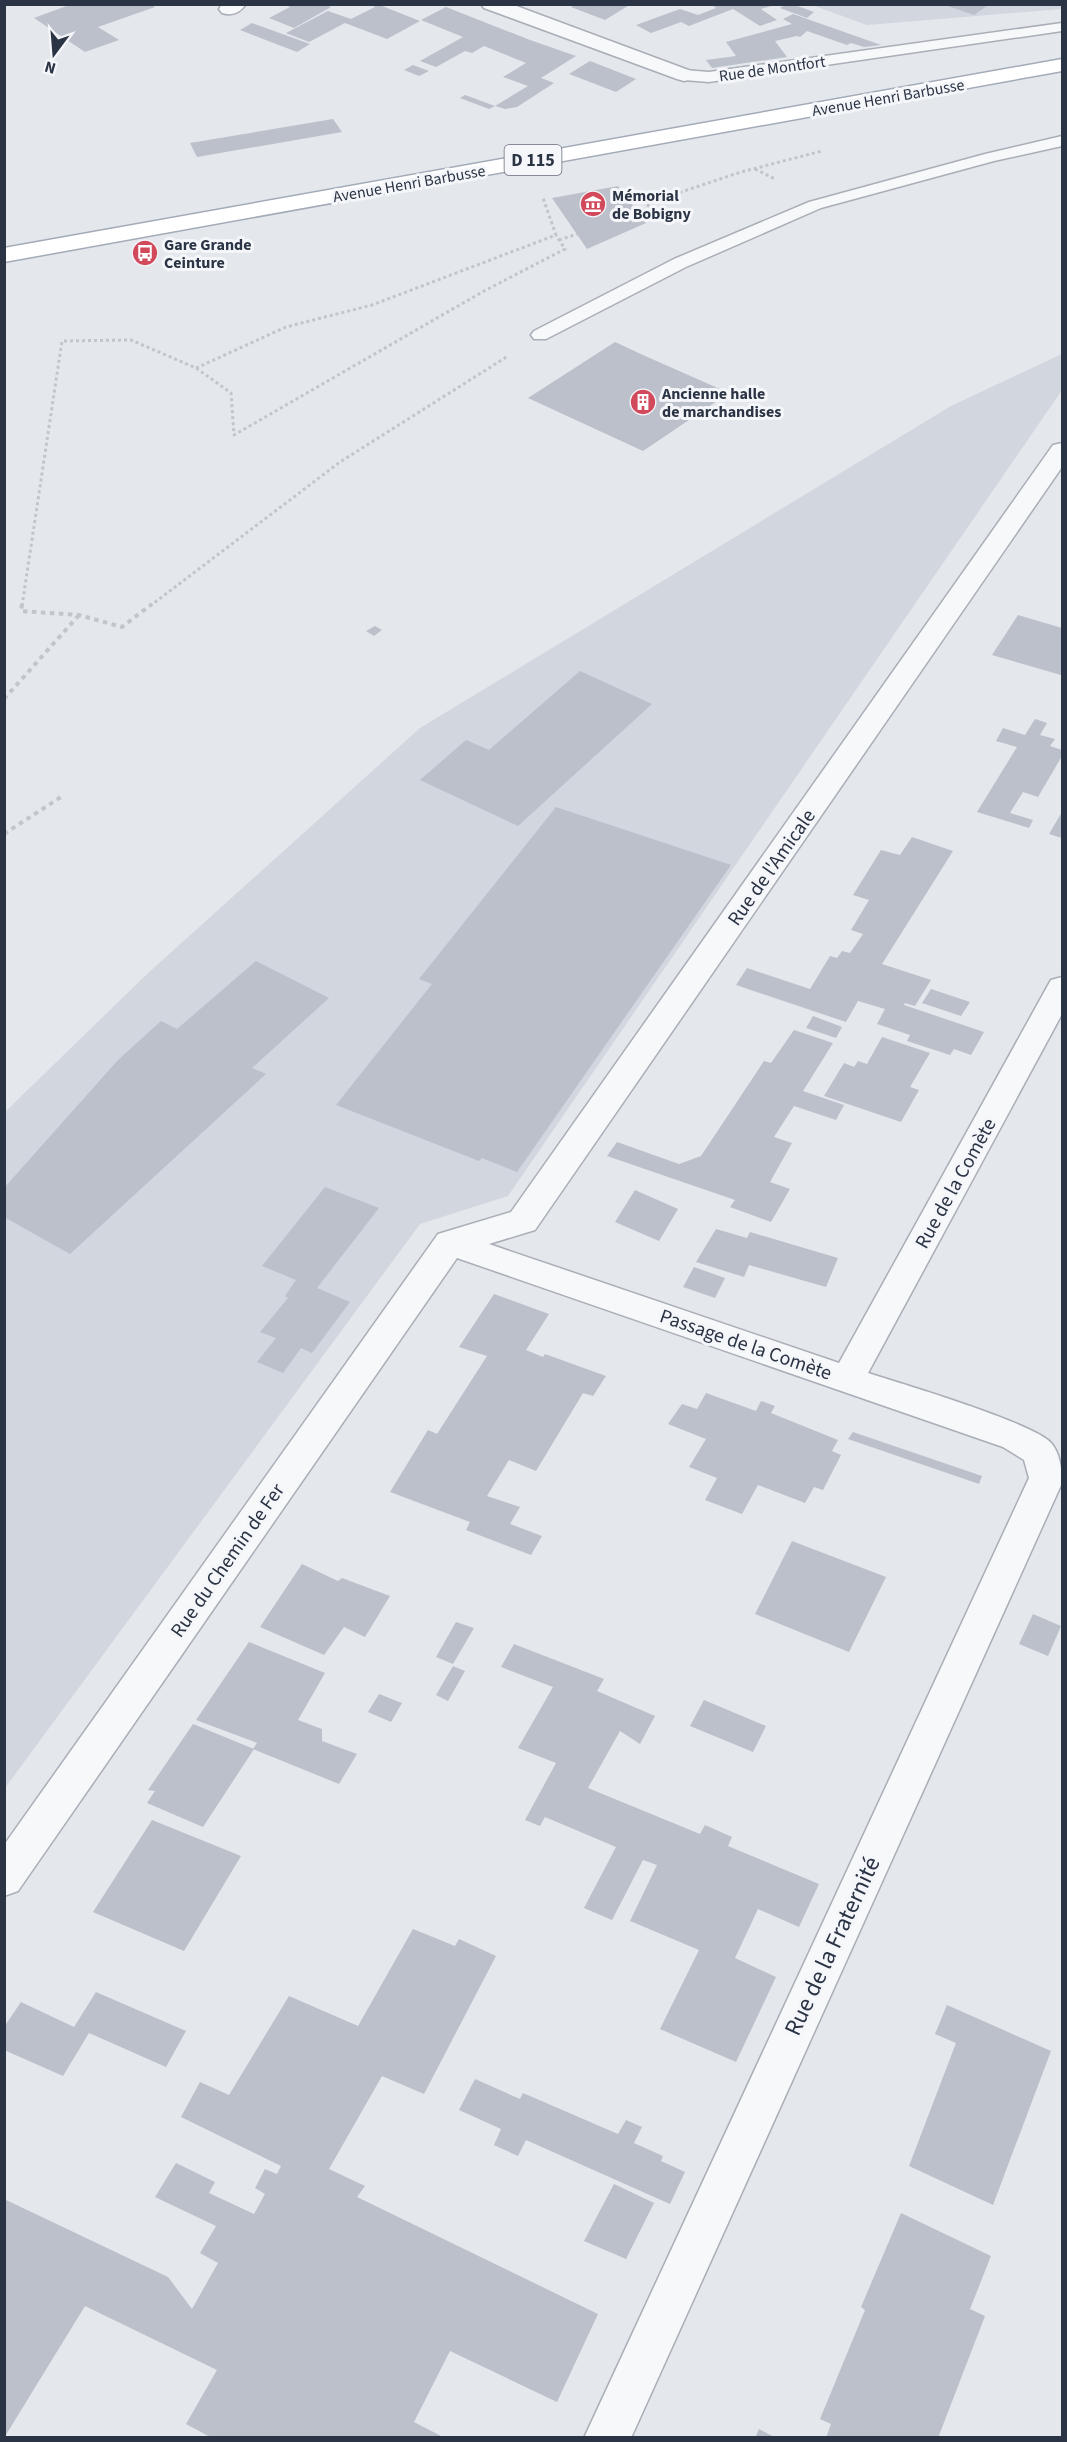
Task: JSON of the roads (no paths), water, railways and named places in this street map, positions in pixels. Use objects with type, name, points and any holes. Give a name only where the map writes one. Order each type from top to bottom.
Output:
[{"type":"main road","name":"Avenue Henri Barbusse","points":[[4,255],[1062,65]]},
{"type":"street","name":"Rue de Montfort","points":[[491,4],[684,75]]},
{"type":"street","name":"Rue de l'Amicale","points":[[450,1243],[523,1221],[1062,450]]},
{"type":"street","name":"Rue de la Comète","points":[[847,1379],[1062,987]]},
{"type":"street","name":"Passage de la Comète","points":[[450,1243],[1015,1437],[1039,1452]]},
{"type":"street","name":"Rue du Chemin de Fer","points":[[4,1878],[450,1243]]},
{"type":"street","name":"Rue de la Fraternité","points":[[607,2438],[1047,1478],[1039,1452]]},
{"type":"lane","name":"Rue de Montfort","points":[[684,75],[709,76],[1062,27]]},
{"type":"lane","points":[[540,335],[680,263],[815,205],[991,157],[1062,141]]},
{"type":"place","name":"Mémorial de Bobigny","points":[[593,204]]},
{"type":"place","name":"Gare Grande Ceinture","points":[[145,253]]},
{"type":"place","name":"Ancienne halle de marchandises","points":[[643,402]]}]
